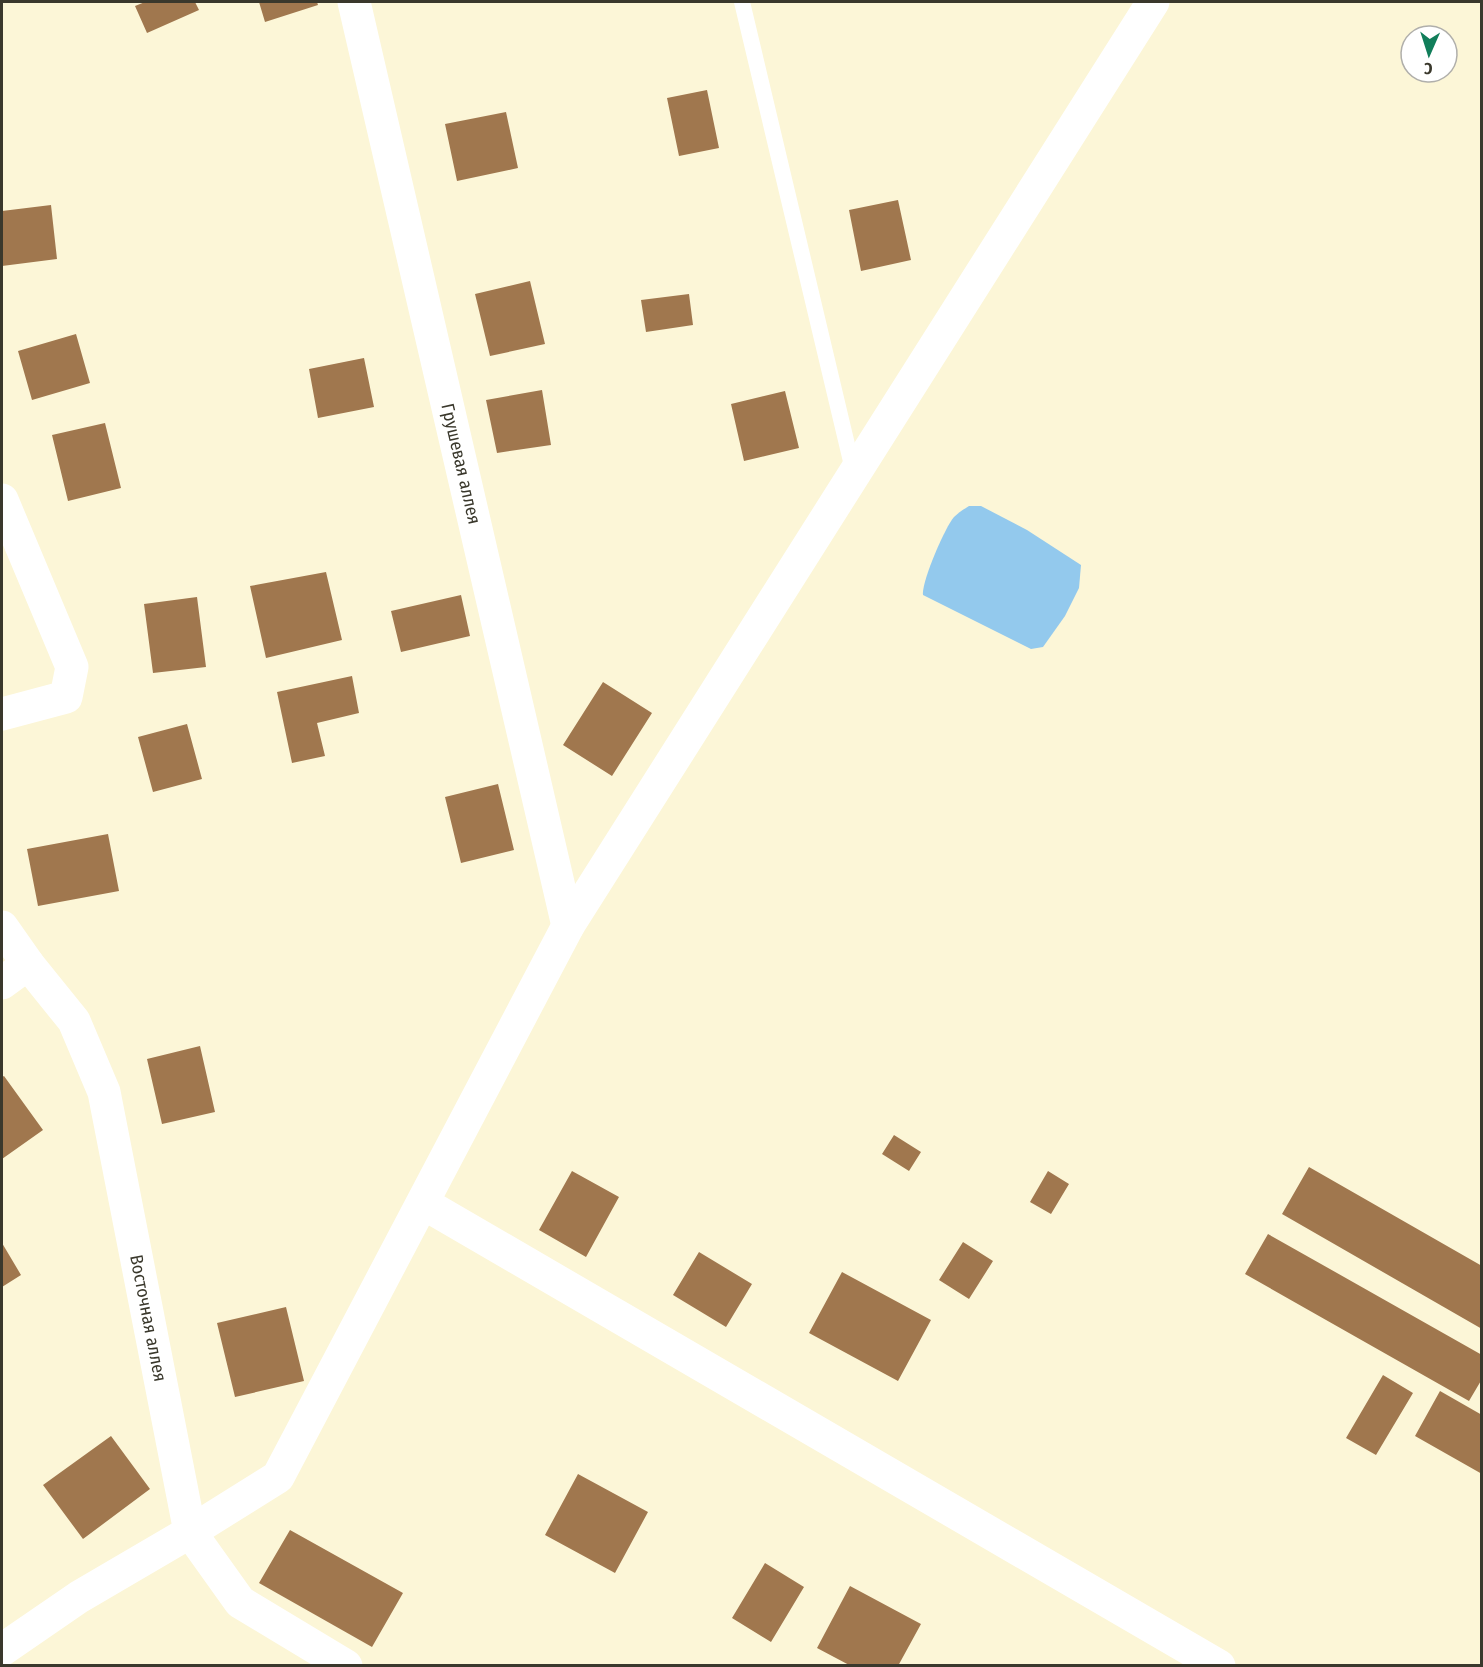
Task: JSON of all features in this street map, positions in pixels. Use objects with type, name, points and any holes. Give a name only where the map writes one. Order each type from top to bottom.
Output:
[{"type":"street","name":"Грушевая аллея","points":[[354,2],[568,926]]},
{"type":"street","points":[[2,1650],[79,1597],[278,1477],[568,926],[1153,2]]},
{"type":"street","points":[[2,500],[72,667],[66,697],[2,714]]},
{"type":"street","name":"Восточная аллея","points":[[2,927],[28,964],[74,1021],[105,1092],[190,1532],[240,1602],[346,1665]]},
{"type":"street","points":[[2,983],[28,964]]},
{"type":"street","points":[[423,1203],[1219,1665]]},
{"type":"lane","points":[[742,2],[854,474]]},
{"type":"water","points":[[969,506],[981,506],[1027,530],[1081,565],[1079,588],[1065,616],[1043,647],[1031,649],[923,595],[934,555],[945,532],[954,517]]},
{"type":"building","points":[[145,2],[195,2],[199,10],[147,33],[135,6]]},
{"type":"building","points":[[259,2],[317,2],[318,5],[265,22]]},
{"type":"building","points":[[707,90],[719,148],[679,156],[667,98]]},
{"type":"building","points":[[506,112],[518,168],[457,181],[445,124]]},
{"type":"building","points":[[898,200],[911,260],[861,271],[849,210]]},
{"type":"building","points":[[51,205],[57,259],[2,266],[2,211]]},
{"type":"building","points":[[530,281],[545,344],[490,356],[475,294]]},
{"type":"building","points":[[689,294],[693,325],[646,332],[641,300]]},
{"type":"building","points":[[76,334],[90,383],[32,400],[18,351]]},
{"type":"building","points":[[364,358],[374,407],[318,418],[309,369]]},
{"type":"building","points":[[542,390],[551,445],[497,453],[486,400]]},
{"type":"building","points":[[785,391],[799,448],[744,461],[731,404]]},
{"type":"building","points":[[105,423],[121,488],[68,501],[52,435]]},
{"type":"building","points":[[326,572],[342,640],[266,658],[250,586]]},
{"type":"building","points":[[461,595],[470,636],[401,652],[391,611]]},
{"type":"building","points":[[197,597],[206,667],[153,673],[144,604]]},
{"type":"building","points":[[352,676],[359,713],[317,723],[325,756],[292,763],[277,692]]},
{"type":"building","points":[[603,682],[652,713],[612,776],[563,745]]},
{"type":"building","points":[[187,724],[202,779],[153,792],[138,737]]},
{"type":"building","points":[[498,784],[514,850],[461,863],[445,797]]},
{"type":"building","points":[[108,834],[119,891],[38,906],[27,849]]},
{"type":"building","points":[[200,1046],[215,1112],[162,1124],[147,1059]]},
{"type":"building","points":[[4,1076],[43,1130],[2,1159],[2,1077]]},
{"type":"building","points":[[894,1135],[921,1152],[909,1171],[882,1154]]},
{"type":"building","points":[[1309,1167],[1482,1266],[1482,1329],[1282,1214]]},
{"type":"building","points":[[572,1171],[619,1197],[586,1257],[539,1230]]},
{"type":"building","points":[[1048,1171],[1069,1184],[1051,1214],[1030,1202]]},
{"type":"building","points":[[1268,1234],[1482,1355],[1482,1379],[1469,1401],[1245,1274]]},
{"type":"building","points":[[963,1242],[993,1261],[969,1299],[939,1280]]},
{"type":"building","points":[[2,1243],[21,1275],[2,1287]]},
{"type":"building","points":[[699,1252],[752,1284],[726,1327],[673,1295]]},
{"type":"building","points":[[842,1272],[931,1320],[898,1381],[809,1333]]},
{"type":"building","points":[[286,1307],[304,1381],[235,1397],[217,1323]]},
{"type":"building","points":[[1383,1375],[1413,1393],[1376,1455],[1346,1438]]},
{"type":"building","points":[[1440,1391],[1482,1415],[1482,1474],[1415,1436]]},
{"type":"building","points":[[111,1436],[150,1489],[83,1539],[43,1485]]},
{"type":"building","points":[[578,1474],[648,1512],[615,1573],[545,1535]]},
{"type":"building","points":[[290,1530],[403,1593],[372,1647],[259,1583]]},
{"type":"building","points":[[765,1563],[804,1587],[771,1642],[732,1618]]},
{"type":"building","points":[[850,1586],[921,1624],[898,1666],[851,1666],[817,1648]]}]
